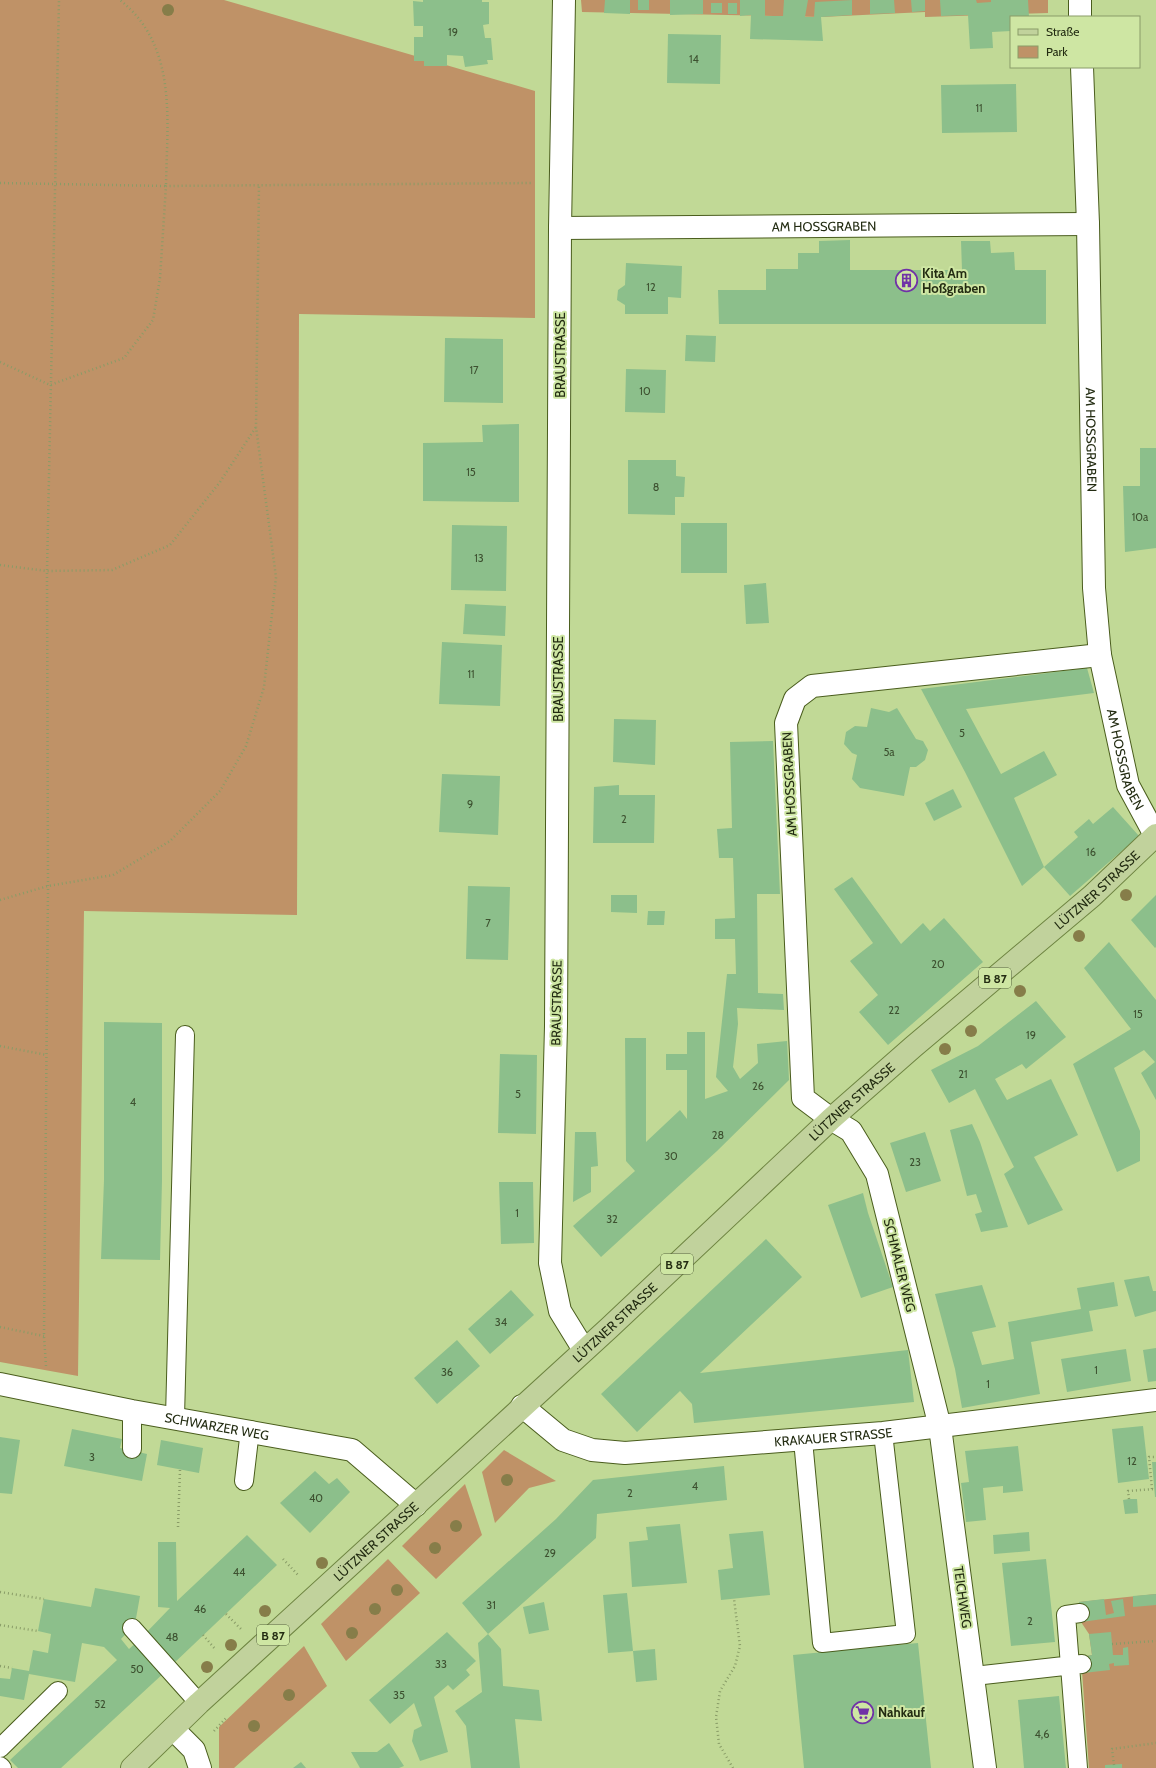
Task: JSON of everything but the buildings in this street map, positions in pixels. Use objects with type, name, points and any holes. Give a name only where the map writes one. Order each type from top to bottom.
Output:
[{"type":"main road","name":"LÜTZNER STRASSE","points":[[132,1768],[199,1703],[584,1350],[831,1119],[913,1047],[1092,896],[1156,835]]},
{"type":"street","name":"BRAUSTRASSE","points":[[564,0],[560,228],[556,1018],[550,1263],[560,1311],[584,1350]]},
{"type":"street","points":[[1080,0],[1080,16]]},
{"type":"street","name":"AM HOSSGRABEN","points":[[1082,68],[1088,224],[1094,588],[1100,655],[1128,785],[1156,835]]},
{"type":"street","name":"AM HOSSGRABEN","points":[[560,228],[1088,224]]},
{"type":"street","name":"AM HOSSGRABEN","points":[[831,1119],[803,1098],[786,723],[795,699],[812,686],[1100,655]]},
{"type":"street","name":"SCHMALER WEG","points":[[831,1119],[851,1131],[877,1174],[940,1427]]},
{"type":"street","name":"SCHWARZER WEG","points":[[0,1384],[132,1411],[250,1430],[352,1450],[416,1505]]},
{"type":"street","name":"KRAKAUER STRASSE","points":[[522,1406],[563,1440],[592,1450],[625,1454],[883,1433],[1156,1400]]},
{"type":"street","name":"TEICHWEG","points":[[940,1427],[985,1768]]},
{"type":"street","points":[[173,1729],[194,1750],[200,1768]]},
{"type":"lane","points":[[175,1417],[185,1035]]},
{"type":"lane","points":[[132,1411],[132,1450]]},
{"type":"lane","points":[[244,1481],[250,1430]]},
{"type":"lane","points":[[803,1440],[822,1643],[906,1634],[883,1433]]},
{"type":"lane","points":[[1078,1768],[1076,1665],[1066,1615],[1080,1613]]},
{"type":"lane","points":[[132,1628],[199,1703]]},
{"type":"lane","points":[[974,1676],[1076,1665]]},
{"type":"lane","points":[[0,1748],[58,1691]]},
{"type":"path","points":[[48,1393],[44,1336],[48,886],[47,571],[59,0]]},
{"type":"path","points":[[0,362],[50,385],[124,358],[153,320],[160,278],[166,186],[167,97],[158,50],[133,10],[120,0]]},
{"type":"path","points":[[0,183],[166,186],[561,182]]},
{"type":"path","points":[[0,900],[48,886],[113,876],[170,840],[220,791],[246,746],[264,688],[276,577],[256,427],[259,184]]},
{"type":"path","points":[[0,565],[47,571],[112,570],[170,545],[220,482],[256,427]]},
{"type":"path","points":[[0,1046],[47,1055]]},
{"type":"path","points":[[0,1327],[44,1336]]},
{"type":"path","points":[[1129,1499],[1128,1491],[1153,1489],[1149,1457],[1155,1457]]},
{"type":"path","points":[[178,1527],[180,1470]]},
{"type":"path","points":[[0,1592],[44,1599]]},
{"type":"path","points":[[732,1768],[719,1744],[716,1717],[720,1691],[735,1666],[740,1646],[734,1599]]},
{"type":"path","points":[[0,1625],[38,1631]]},
{"type":"path","points":[[1112,1644],[1156,1641]]},
{"type":"path","points":[[0,1666],[12,1668]]},
{"type":"path","points":[[1114,1765],[1112,1749],[1156,1743]]},
{"type":"green space","points":[[0,0],[224,0],[535,91],[535,318],[299,314],[297,915],[84,911],[78,1376],[0,1362]]},
{"type":"green space","points":[[581,0],[1048,0],[1048,13],[925,17],[925,12],[821,17],[582,12]]},
{"type":"green space","points":[[504,1450],[556,1481],[529,1488],[495,1523],[482,1472]]},
{"type":"green space","points":[[465,1484],[482,1535],[436,1579],[402,1546]]},
{"type":"green space","points":[[388,1559],[420,1593],[346,1661],[321,1624]]},
{"type":"green space","points":[[1156,1594],[1156,1768],[1089,1768],[1081,1657],[1092,1655],[1089,1634],[1081,1622],[1079,1602]]},
{"type":"green space","points":[[304,1646],[327,1686],[234,1768],[219,1768],[219,1727]]},
{"type":"place","name":"Kita Am Hoßgraben","points":[[906,280]]},
{"type":"place","name":"Nahkauf","points":[[862,1712]]}]
